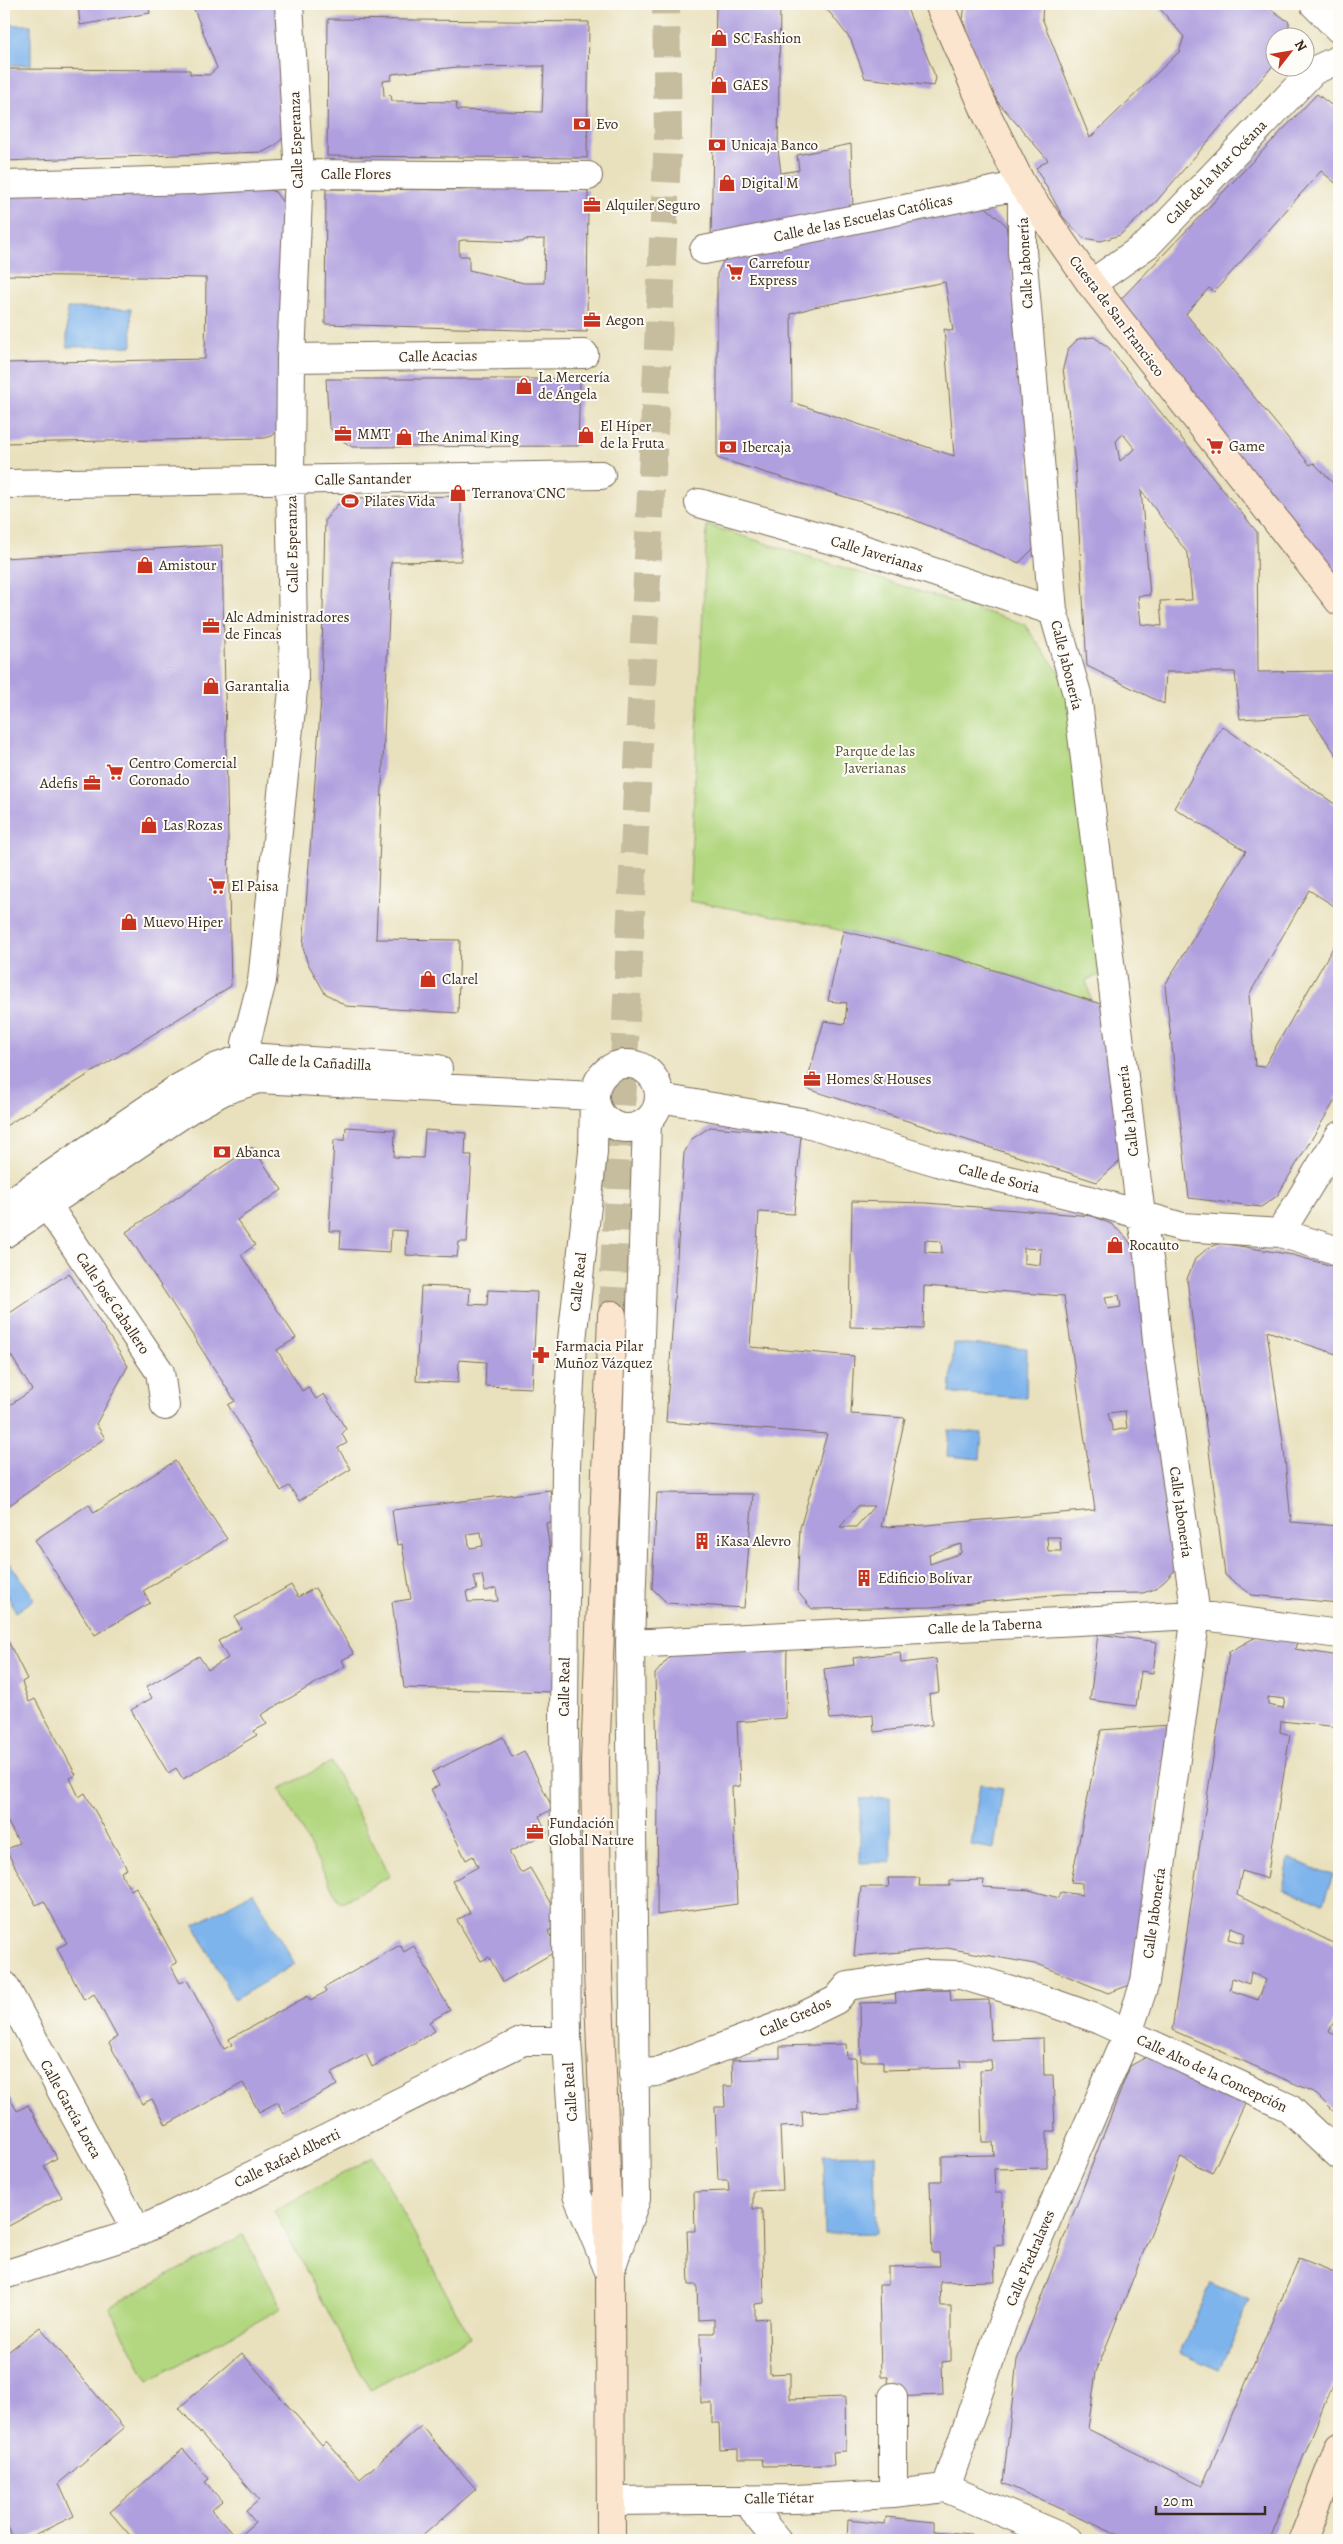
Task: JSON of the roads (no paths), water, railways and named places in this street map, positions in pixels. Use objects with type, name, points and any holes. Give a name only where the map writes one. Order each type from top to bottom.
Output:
[{"type":"street","name":"Calle Esperanza","points":[[252,1068],[246,1044],[262,981],[294,681],[290,480],[291,358],[299,174],[289,4]]},
{"type":"street","name":"Cuesta de San Francisco","points":[[939,4],[988,117],[1022,185],[1092,284],[1339,601]]},
{"type":"street","points":[[1314,4],[1339,30]]},
{"type":"street","name":"Calle de la Mar Océana","points":[[1092,284],[1148,244],[1313,71],[1339,60]]},
{"type":"street","name":"Calle Flores","points":[[4,185],[194,180],[299,174],[588,176]]},
{"type":"street","name":"Calle de las Escuelas Católicas","points":[[715,248],[1022,185]]},
{"type":"street","name":"Calle Jabonería","points":[[1022,185],[1022,251],[1053,611],[1077,694],[1141,1215],[1150,1265],[1156,1341],[1196,1615],[1144,1982],[1128,2033]]},
{"type":"street","name":"Calle Acacias","points":[[291,358],[584,354]]},
{"type":"street","name":"Calle Santander","points":[[4,484],[602,474]]},
{"type":"street","name":"Calle Javerianas","points":[[699,503],[857,547],[1053,611]]},
{"type":"street","points":[[628,1053],[636,1064],[653,1076],[658,1086],[660,1098],[653,1116],[647,1122],[627,1128],[617,1127],[601,1115],[597,1087],[612,1067],[628,1053]]},
{"type":"street","name":"Calle de la Cañadilla","points":[[4,1207],[177,1089],[215,1068],[252,1068],[597,1087]]},
{"type":"street","name":"Calle de la Cañadilla","points":[[4,1234],[190,1108],[223,1091],[252,1068]]},
{"type":"street","name":"Calle Real","points":[[597,1087],[593,1152],[572,1340],[566,1466],[564,1723],[567,2041],[577,2195],[610,2272]]},
{"type":"street","name":"Calle de Soria","points":[[660,1098],[807,1123],[951,1166],[1086,1199],[1182,1227],[1280,1233],[1339,1251]]},
{"type":"street","name":"Calle Real","points":[[610,2272],[636,2199],[633,2074],[630,1644],[647,1122]]},
{"type":"street","points":[[1280,1233],[1339,1136]]},
{"type":"street","name":"Calle José Caballero","points":[[47,1205],[160,1372],[165,1406]]},
{"type":"street","name":"Calle Real","points":[[611,2540],[610,2272],[598,1972],[595,1762],[612,1315]]},
{"type":"street","name":"Calle de la Taberna","points":[[630,1644],[1196,1615],[1339,1634]]},
{"type":"street","name":"Calle Gredos","points":[[633,2074],[656,2072],[795,2020],[836,2000],[848,1986],[926,1974],[961,1975],[1044,2000],[1128,2033]]},
{"type":"street","name":"Calle García Lorca","points":[[4,1986],[138,2232]]},
{"type":"street","name":"Calle Alto de la Concepción","points":[[1128,2033],[1289,2108],[1339,2155]]},
{"type":"street","name":"Calle Piedralaves","points":[[946,2488],[1004,2318],[1128,2033]]},
{"type":"street","name":"Calle Rafael Alberti","points":[[4,2275],[138,2232],[523,2041],[567,2041]]},
{"type":"street","points":[[893,2494],[894,2396]]},
{"type":"street","points":[[1303,2540],[1339,2447]]},
{"type":"street","points":[[946,2488],[1068,2540]]},
{"type":"street","name":"Calle Tiétar","points":[[611,2501],[893,2494],[946,2488]]},
{"type":"street","points":[[747,2498],[758,2517],[777,2540]]},
{"type":"water","points":[[4,25],[31,25],[31,65],[4,65]]},
{"type":"water","points":[[67,308],[131,309],[132,346],[67,347]]},
{"type":"water","points":[[954,1343],[1027,1348],[1026,1398],[950,1393]]},
{"type":"water","points":[[949,1430],[982,1433],[980,1459],[947,1456]]},
{"type":"water","points":[[4,1555],[35,1599],[16,1612],[4,1589]]},
{"type":"water","points":[[980,1784],[1003,1788],[994,1849],[971,1845]]},
{"type":"water","points":[[890,1798],[891,1862],[860,1863],[860,1799]]},
{"type":"water","points":[[1289,1859],[1333,1875],[1323,1904],[1283,1889]]},
{"type":"water","points":[[253,1892],[295,1964],[234,2000],[194,1925]]},
{"type":"water","points":[[874,2154],[876,2233],[825,2234],[823,2155]]},
{"type":"water","points":[[1210,2283],[1250,2300],[1219,2370],[1180,2353]]},
{"type":"tunnel","points":[[612,1315],[668,136],[666,4]]},
{"type":"place","name":"SC Fashion","points":[[719,38]]},
{"type":"place","name":"GAES","points":[[719,85]]},
{"type":"place","name":"Evo","points":[[582,124]]},
{"type":"place","name":"Unicaja Banco","points":[[717,145]]},
{"type":"place","name":"Digital M","points":[[727,183]]},
{"type":"place","name":"Alquiler Seguro","points":[[592,205]]},
{"type":"place","name":"Carrefour Express","points":[[735,272]]},
{"type":"place","name":"Aegon","points":[[592,320]]},
{"type":"place","name":"La Mercería de Ángela","points":[[524,386]]},
{"type":"place","name":"MMT","points":[[343,434]]},
{"type":"place","name":"El Híper de la Fruta","points":[[586,435]]},
{"type":"place","name":"The Animal King","points":[[404,437]]},
{"type":"place","name":"Game","points":[[1215,446]]},
{"type":"place","name":"Ibercaja","points":[[728,447]]},
{"type":"place","name":"Terranova CNC","points":[[458,493]]},
{"type":"place","name":"Pilates Vida","points":[[350,501]]},
{"type":"place","name":"Amistour","points":[[145,565]]},
{"type":"place","name":"Alc Administradores de Fincas","points":[[211,626]]},
{"type":"place","name":"Garantalia","points":[[211,686]]},
{"type":"place","name":"Centro Comercial Coronado","points":[[115,772]]},
{"type":"place","name":"Adefis","points":[[92,783]]},
{"type":"place","name":"Las Rozas","points":[[149,825]]},
{"type":"place","name":"El Paisa","points":[[217,886]]},
{"type":"place","name":"Muevo Hiper","points":[[129,922]]},
{"type":"place","name":"Clarel","points":[[428,979]]},
{"type":"place","name":"Homes & Houses","points":[[812,1079]]},
{"type":"place","name":"Abanca","points":[[222,1152]]},
{"type":"place","name":"Rocauto","points":[[1115,1245]]},
{"type":"place","name":"Farmacia Pilar Muñoz Vázquez","points":[[541,1355]]},
{"type":"place","name":"iKasa Alevro","points":[[702,1541]]},
{"type":"place","name":"Edificio Bolívar","points":[[864,1578]]},
{"type":"place","name":"Fundación Global Nature","points":[[535,1832]]},
{"type":"park label","name":"Parque de las Javerianas","points":[[875,760]]}]
